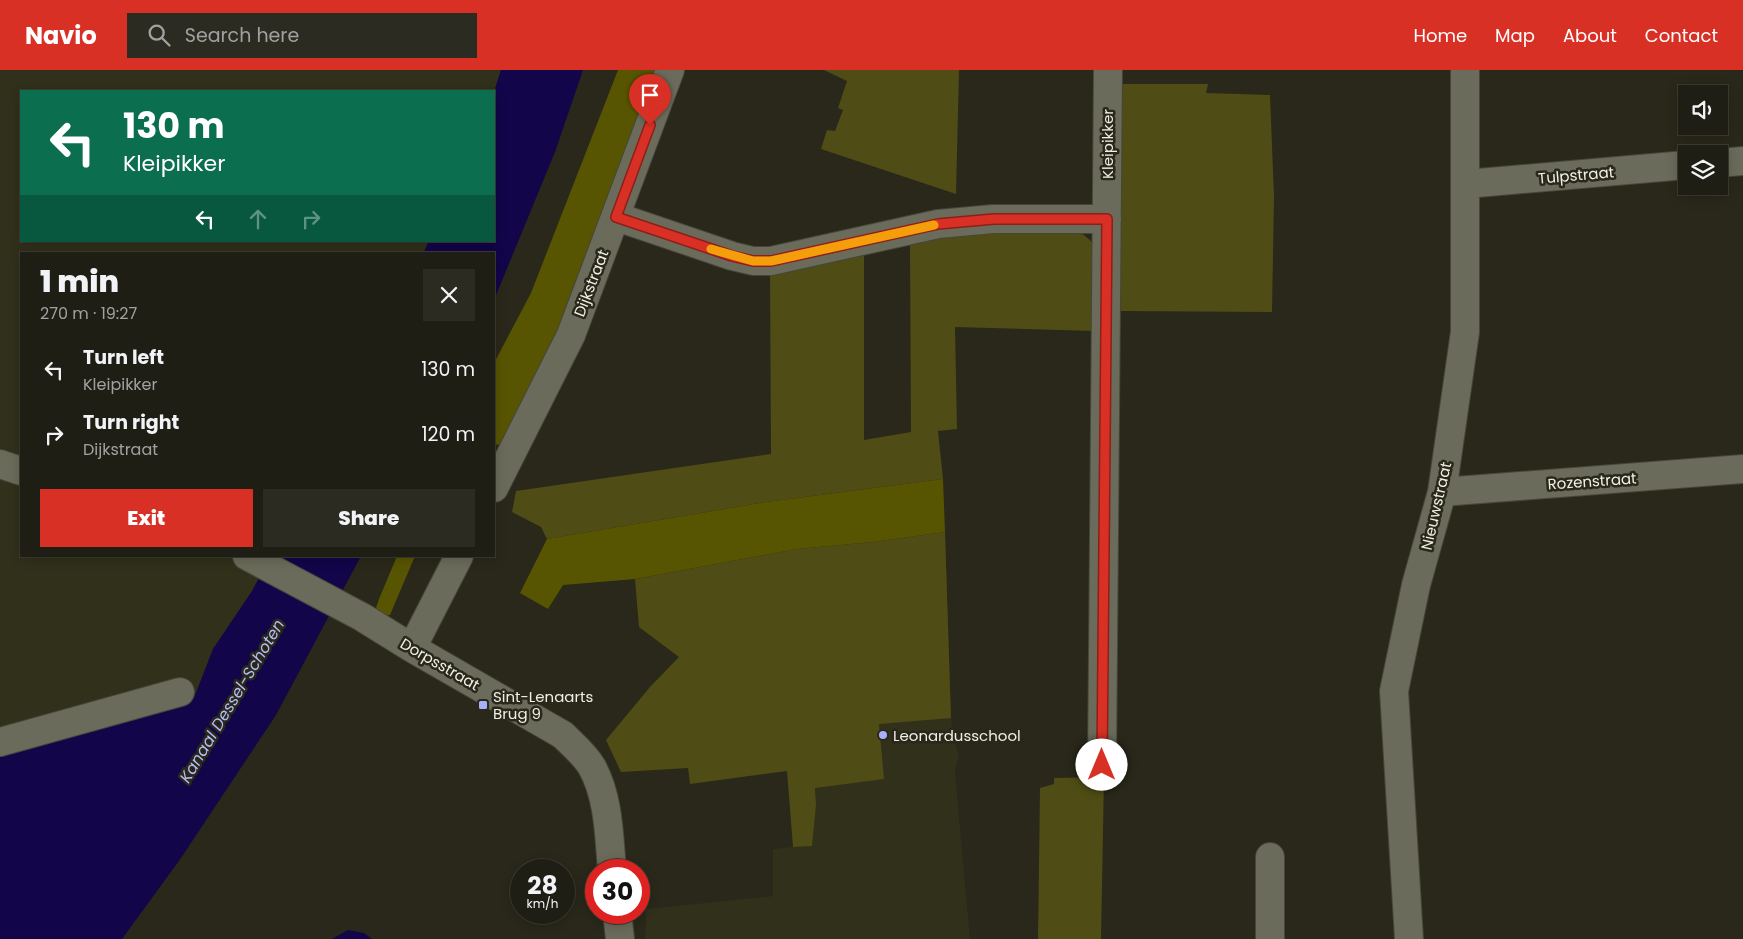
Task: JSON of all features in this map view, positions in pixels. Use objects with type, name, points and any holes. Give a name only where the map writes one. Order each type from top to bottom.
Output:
[{"type":"street","name":"Dijkstraat","points":[[495,486],[572,335],[670,70]]},
{"type":"street","name":"Kleipikker","points":[[1102,765],[1108,70]]},
{"type":"street","name":"Nieuwstraat","points":[[1409,939],[1394,691],[1416,585],[1442,492],[1465,332],[1465,70]]},
{"type":"street","points":[[1728,162],[1743,160]]},
{"type":"street","name":"Tulpstraat","points":[[1466,184],[1678,166]]},
{"type":"street","points":[[616,217],[732,256],[753,261],[771,261],[938,224],[994,219],[1107,219]]},
{"type":"street","points":[[0,464],[20,471]]},
{"type":"street","name":"Rozenstraat","points":[[1442,492],[1743,469]]},
{"type":"street","points":[[412,648],[458,557]]},
{"type":"street","name":"Dorpsstraat","points":[[254,560],[345,608],[563,735],[591,766],[602,792],[611,859]]},
{"type":"street","points":[[0,742],[180,692]]},
{"type":"street","points":[[1270,857],[1270,939]]},
{"type":"street","points":[[618,924],[620,939]]},
{"type":"shaded area","points":[[0,70],[501,70],[495,90],[20,90],[20,242],[429,242],[424,252],[20,252],[20,557],[270,557],[252,591],[213,649],[194,698],[0,749]]},
{"type":"shaded area","points":[[618,70],[655,70],[561,327],[502,444],[495,445],[495,361],[531,293]]},
{"type":"shaded area","points":[[824,70],[959,70],[956,194],[821,149],[827,130],[835,131],[843,110],[838,108],[847,81]]},
{"type":"shaded area","points":[[1120,84],[1208,84],[1206,93],[1270,95],[1274,197],[1272,312],[1120,311]]},
{"type":"shaded area","points":[[1075,231],[1084,235],[1093,243],[1095,331],[955,327],[957,429],[938,431],[943,479],[766,502],[547,539],[541,527],[512,512],[516,491],[771,454],[770,273],[864,252],[864,440],[911,432],[910,241],[937,233]]},
{"type":"shaded area","points":[[943,479],[945,532],[873,542],[797,549],[635,579],[563,585],[548,609],[520,593],[547,539],[766,502]]},
{"type":"shaded area","name":"Leonardusschool","points":[[945,532],[951,718],[954,741],[959,755],[955,772],[970,939],[645,939],[646,924],[650,924],[650,909],[773,896],[773,849],[812,845],[816,805],[812,733],[873,542]]},
{"type":"shaded area","points":[[945,532],[951,718],[879,724],[884,779],[815,788],[816,805],[812,846],[793,847],[787,771],[690,784],[688,768],[621,772],[606,740],[650,687],[679,657],[639,627],[635,579],[797,549],[873,542]]},
{"type":"shaded area","points":[[397,557],[415,557],[390,615],[375,611]]},
{"type":"shaded area","points":[[1104,777],[1101,939],[1038,939],[1040,788],[1054,784],[1054,778]]},
{"type":"water","points":[[501,70],[583,70],[555,152],[495,298],[495,252],[424,252],[429,242],[495,242],[495,90]]},
{"type":"water","name":"Kanaal Dessel-Schoten","points":[[270,557],[360,557],[276,715],[181,858],[122,939],[0,939],[0,749],[194,698],[213,649],[252,591]]},
{"type":"water","points":[[348,930],[364,933],[372,939],[332,939]]},
{"type":"slow traffic","points":[[711,249],[753,261],[771,261],[886,234],[934,225]]},
{"type":"place","name":"Sint-Lenaarts Brug 9","points":[[483,705]]},
{"type":"place","name":"Leonardusschool","points":[[883,735]]},
{"type":"route","points":[[650,125],[616,217],[716,251],[753,261],[771,261],[938,224],[994,219],[1107,219],[1102,765]]}]
